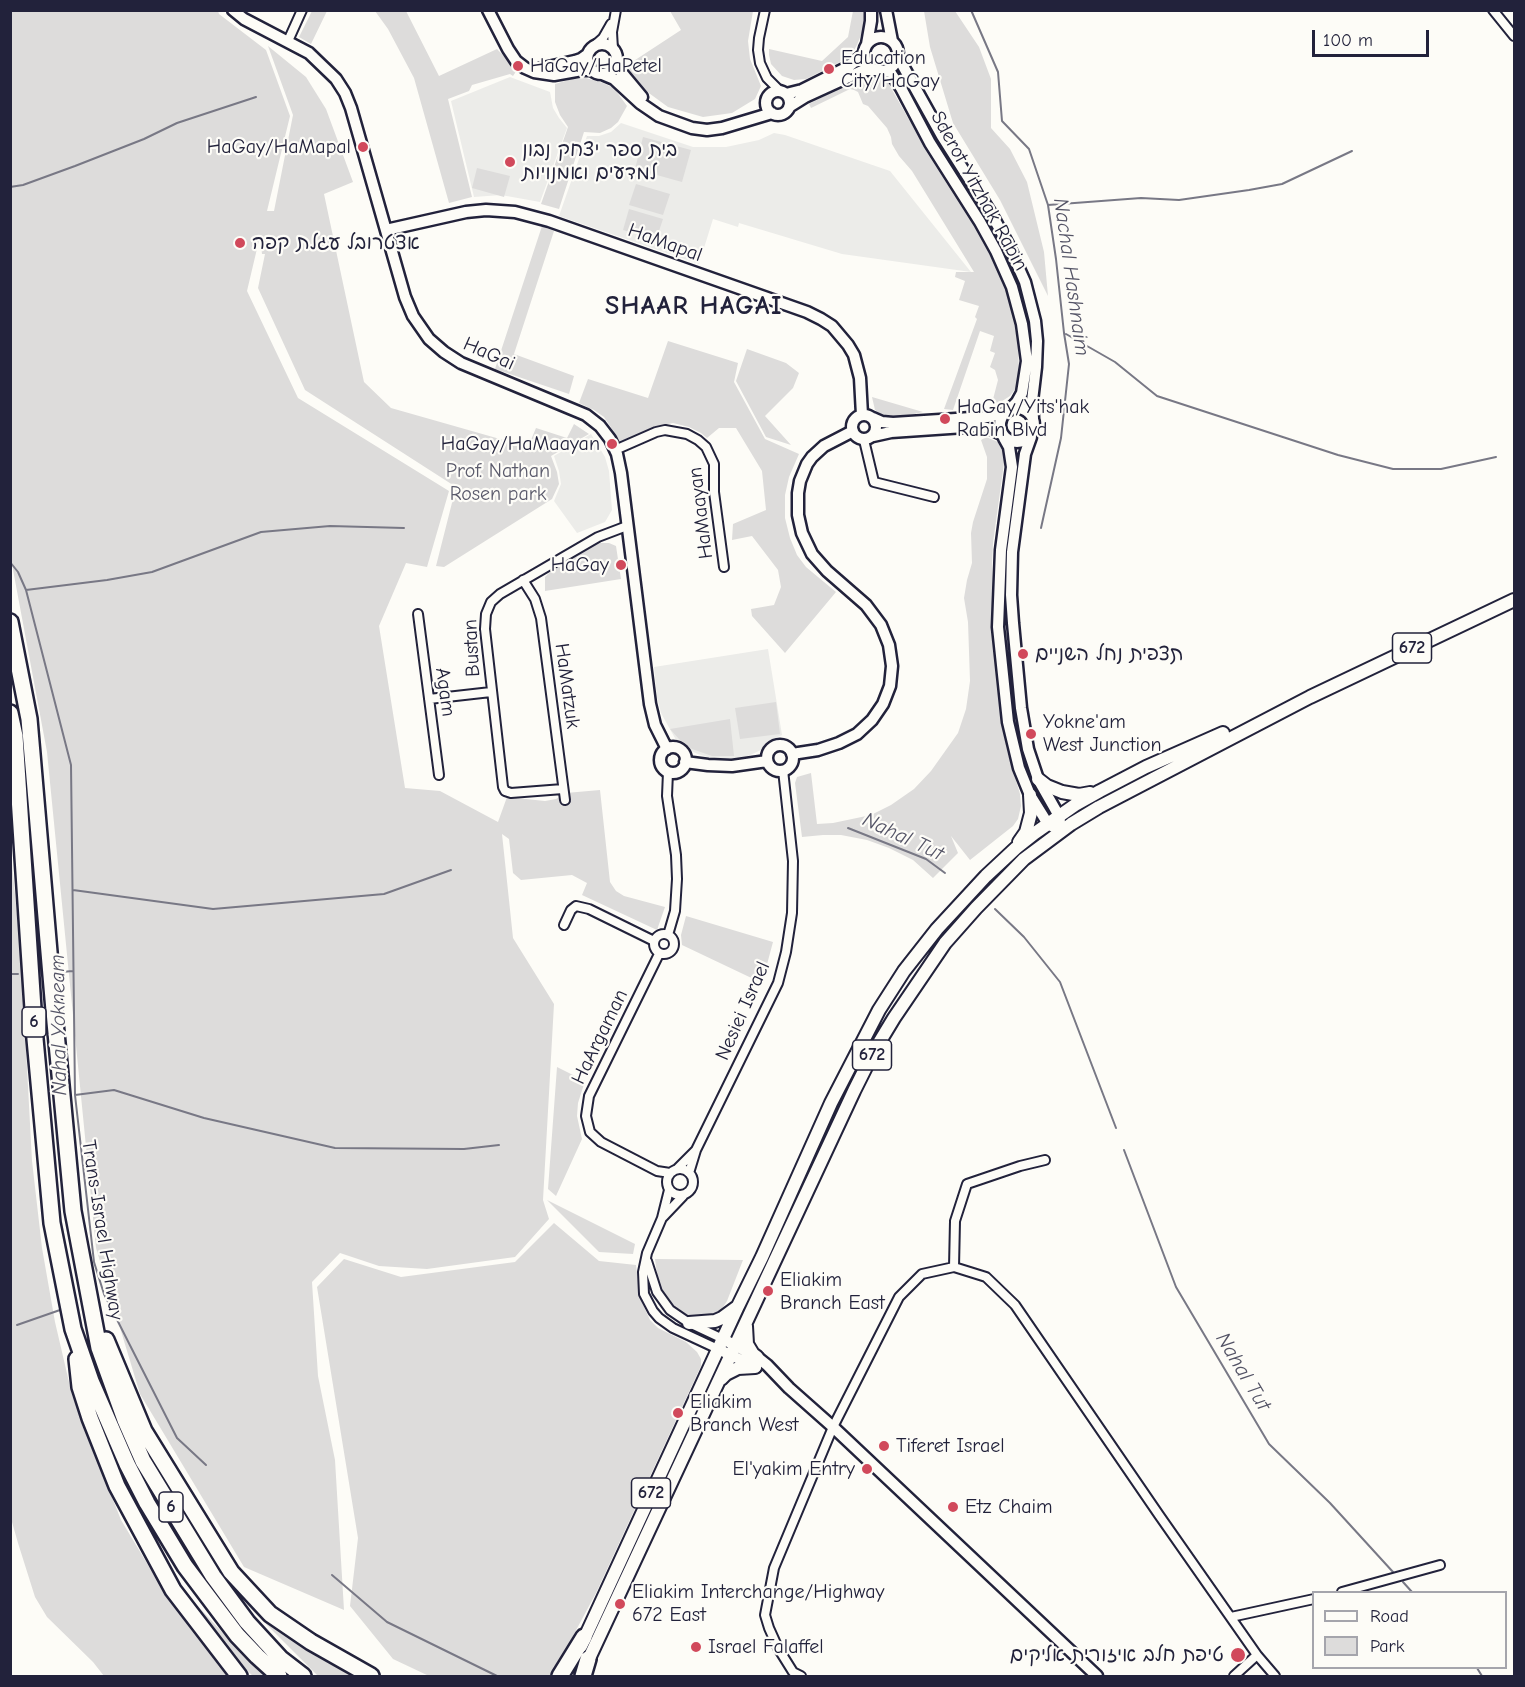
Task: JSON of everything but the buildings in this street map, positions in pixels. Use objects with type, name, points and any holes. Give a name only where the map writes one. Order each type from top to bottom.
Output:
[{"type":"highway","name":"Trans-Israel Highway","points":[[10,622],[29,719],[74,1211],[99,1348],[125,1420],[143,1461],[213,1576],[247,1622],[281,1659],[303,1677]]},
{"type":"highway","name":"6","points":[[10,713],[15,736],[35,1039],[51,1212],[73,1329],[127,1464],[147,1503],[185,1566],[237,1635],[279,1677]]},
{"type":"highway","points":[[92,1308],[144,1431],[231,1572],[270,1614],[311,1642],[371,1677]]},
{"type":"highway","points":[[73,1329],[80,1387],[117,1486],[173,1590],[239,1677]]},
{"type":"highway","points":[[560,1677],[585,1637]]},
{"type":"highway","points":[[582,1677],[588,1659]]},
{"type":"main road","name":"672","points":[[588,1659],[854,1091],[894,1018],[945,943],[1024,859],[1061,831],[1099,807],[1310,697],[1515,600]]},
{"type":"main road","name":"672","points":[[565,1677],[771,1238],[831,1103],[879,1010],[904,971],[937,929],[986,876],[1016,848],[1059,816],[1100,790],[1146,766],[1310,697]]},
{"type":"main road","points":[[1038,779],[1054,790],[1072,794],[1087,794],[1100,790]]},
{"type":"main road","points":[[1016,848],[1028,824],[1032,804],[1030,795]]},
{"type":"main road","points":[[689,1323],[715,1321],[738,1306]]},
{"type":"main road","points":[[718,1382],[732,1371],[756,1362],[747,1344],[746,1323]]},
{"type":"street","name":"HaGai","points":[[232,10],[244,19],[309,53],[336,79],[345,93],[408,307],[423,332],[452,358],[586,415],[606,432],[615,450],[621,473],[650,704],[655,725],[667,749]]},
{"type":"street","points":[[288,42],[302,10]]},
{"type":"street","points":[[488,10],[516,61],[534,72],[554,75],[582,70],[606,73],[613,68],[614,54],[606,45],[591,50]]},
{"type":"street","points":[[765,10],[759,38],[760,63],[767,78],[790,100],[789,107]]},
{"type":"street","points":[[871,10],[865,49],[866,63],[878,70]]},
{"type":"street","points":[[591,50],[587,63],[597,72],[614,79],[640,103],[659,116],[692,128],[707,130],[722,128],[772,113],[783,113],[806,97],[864,70],[892,67],[898,57],[898,51],[892,41],[886,10]]},
{"type":"street","points":[[1493,10],[1515,36]]},
{"type":"street","points":[[527,69],[542,69],[581,60],[603,38],[610,28],[615,13]]},
{"type":"street","points":[[615,13],[612,32],[617,67],[651,110]]},
{"type":"street","points":[[743,122],[767,102],[773,92],[802,90],[848,67],[871,40],[882,36],[892,41]]},
{"type":"street","name":"Sderot Yitzhak Rabin","points":[[898,57],[942,136],[992,215],[1025,282],[1035,321],[1037,340],[1032,401],[1033,418]]},
{"type":"street","name":"Sderot Yitzhak Rabin","points":[[878,70],[890,72],[901,88],[930,143],[980,222],[1012,287],[1022,324],[1027,361],[1022,393],[1017,402],[1007,411]]},
{"type":"street","points":[[767,102],[772,113]]},
{"type":"street","name":"HaMapal","points":[[386,230],[466,212],[486,210],[516,212],[546,220],[807,312],[832,326],[849,345],[854,355],[868,417]]},
{"type":"street","points":[[1031,436],[1020,443],[1014,443],[993,429],[979,426],[891,432],[869,438],[857,437],[853,431],[853,421],[857,417],[868,417],[893,423],[987,417],[1022,408],[1033,418],[1034,430],[1025,454],[1014,533],[1011,595],[1023,725],[1028,749],[1038,779],[1059,816],[1061,831]]},
{"type":"street","points":[[1007,411],[1000,420],[999,426],[1009,447],[1012,466],[1000,550],[998,627],[1008,722],[1019,768],[1030,795],[1048,824],[1061,831]]},
{"type":"street","points":[[868,417],[877,427],[869,438],[873,482],[934,497]]},
{"type":"street","name":"HaMaayan","points":[[615,450],[665,430],[687,434],[706,447],[714,464],[714,492],[724,567]]},
{"type":"street","points":[[792,754],[818,750],[857,734],[872,720],[883,704],[890,686],[892,666],[889,645],[881,625],[866,605],[817,560],[804,541],[799,524],[798,493],[807,464],[824,446],[853,431]]},
{"type":"street","name":"Bustan","points":[[564,789],[512,793],[504,789],[501,783],[484,623],[487,609],[496,596],[598,537],[627,526]]},
{"type":"street","name":"HaMatzuk","points":[[523,580],[535,599],[541,618],[565,800]]},
{"type":"street","name":"Agam","points":[[418,614],[439,775]]},
{"type":"street","points":[[429,699],[491,692]]},
{"type":"street","points":[[783,745],[792,754],[792,763],[787,769],[779,771],[771,768],[767,761],[768,752],[774,746],[783,745]]},
{"type":"street","points":[[675,748],[682,751],[685,762],[679,771],[668,772],[660,763],[661,754],[667,749],[675,748]]},
{"type":"street","points":[[685,762],[732,766],[767,761]]},
{"type":"street","name":"Nesiei Israel","points":[[690,1173],[696,1150],[778,983],[786,951],[792,913],[793,861],[783,770]]},
{"type":"street","points":[[668,772],[667,796],[676,855],[677,879],[675,911],[668,935]]},
{"type":"street","points":[[564,925],[571,910],[576,906],[589,909],[654,941]]},
{"type":"street","points":[[668,935],[674,942],[673,949],[669,954],[659,954],[653,947],[654,941],[658,936],[668,935]]},
{"type":"street","name":"HaArgaman","points":[[659,954],[589,1096],[586,1116],[590,1132],[601,1143],[657,1171],[674,1171]]},
{"type":"street","name":"Nesiei Israel","points":[[674,1171],[696,1150]]},
{"type":"street","points":[[954,1267],[955,1221],[967,1184],[1045,1160]]},
{"type":"street","points":[[662,1218],[693,1186],[690,1173],[686,1170],[674,1171],[668,1187],[662,1218],[646,1256],[644,1293],[653,1311],[673,1328],[721,1344]]},
{"type":"street","name":"HaArgaman","points":[[657,1171],[668,1187]]},
{"type":"street","points":[[668,1187],[675,1195],[683,1196]]},
{"type":"street","points":[[646,1256],[652,1280],[670,1310],[721,1344],[776,1375],[1097,1677]]},
{"type":"street","points":[[801,1677],[793,1672],[778,1648],[765,1616],[774,1568],[833,1427],[899,1297],[922,1274],[954,1267],[986,1277],[1015,1305],[1257,1655],[1275,1677]]},
{"type":"street","points":[[1349,1591],[1440,1565]]},
{"type":"street","points":[[1231,1617],[1312,1599]]},
{"type":"street","points":[[1234,1677],[1257,1655]]},
{"type":"shaded area","name":"בית ספר יצחק נבון למדעים ואמנויות","points":[[510,77],[550,92],[553,108],[567,128],[540,202],[501,195],[474,197],[451,101]]},
{"type":"shaded area","points":[[621,123],[693,147],[726,147],[759,140],[774,133],[890,171],[971,272],[842,254],[739,223],[738,227],[713,219],[699,264],[559,216],[587,136],[599,136],[611,132]]},
{"type":"shaded area","points":[[591,434],[605,457],[609,471],[612,510],[605,522],[577,533],[554,501],[561,484],[554,456]]},
{"type":"shaded area","points":[[768,649],[782,735],[748,756],[728,759],[714,759],[698,754],[676,740],[661,713],[654,667]]},
{"type":"green space","name":"Prof. Nathan Rosen park","points":[[10,11],[218,11],[266,50],[290,116],[267,211],[274,211],[293,115],[268,46],[306,77],[326,109],[353,182],[324,194],[364,382],[391,408],[528,447],[536,428],[567,438],[574,424],[589,434],[551,456],[559,484],[552,499],[444,567],[436,566],[456,487],[305,390],[258,288],[265,254],[262,254],[260,236],[247,291],[298,398],[449,491],[427,567],[406,563],[379,626],[405,788],[440,791],[498,822],[507,797],[545,801],[556,799],[566,793],[600,790],[610,882],[616,891],[624,896],[665,907],[657,930],[582,895],[587,883],[572,875],[521,880],[513,873],[509,839],[502,834],[513,938],[554,1004],[543,1200],[549,1219],[515,1257],[427,1269],[379,1266],[340,1253],[312,1282],[318,1376],[335,1460],[344,1610],[244,1567],[140,1394],[96,1248],[47,752],[11,559]]},
{"type":"green space","points":[[312,11],[327,11],[311,44],[299,37]]},
{"type":"green space","points":[[375,11],[406,11],[439,76],[497,49],[517,70],[513,76],[510,74],[472,85],[469,91],[448,99],[472,197],[449,203],[414,78],[388,29]]},
{"type":"green space","points":[[670,11],[753,11],[748,41],[750,59],[761,86],[755,99],[732,113],[703,117],[668,107],[642,88],[626,66],[681,30]]},
{"type":"green space","points":[[853,11],[864,11],[865,25],[850,57],[806,79],[794,80],[782,76],[771,64],[769,49],[822,61],[848,37]]},
{"type":"green space","points":[[924,11],[955,11],[979,47],[991,79],[991,128],[1010,149],[1027,182],[1044,252],[1048,296],[1000,200],[953,123],[930,47]]},
{"type":"green space","points":[[866,74],[877,74],[886,79],[908,118],[984,235],[998,262],[1014,319],[1019,369],[1016,388],[1010,396],[991,407],[998,380],[995,370],[990,367],[995,353],[990,351],[994,336],[980,331],[953,410],[944,409],[977,319],[975,317],[979,306],[959,300],[965,281],[955,277],[956,272],[974,272],[912,171],[899,156],[887,128],[868,106],[863,104],[858,92],[850,89],[811,108],[809,104]]},
{"type":"green space","points":[[586,78],[614,88],[627,106],[618,122],[611,128],[600,133],[584,132],[559,209],[541,204],[568,127],[555,102],[555,84]]},
{"type":"green space","points":[[643,137],[691,150],[682,182],[635,169]]},
{"type":"green space","points":[[477,168],[510,176],[504,197],[472,188]]},
{"type":"green space","points":[[636,184],[670,194],[663,215],[629,205]]},
{"type":"green space","points":[[629,209],[663,219],[656,240],[623,230]]},
{"type":"green space","points":[[542,226],[554,231],[514,354],[574,376],[569,394],[495,369]]},
{"type":"green space","points":[[668,341],[738,363],[734,382],[765,439],[799,454],[789,477],[785,495],[785,518],[790,538],[797,555],[806,567],[836,592],[785,653],[752,616],[751,609],[774,605],[781,587],[778,570],[752,536],[732,540],[733,524],[766,510],[762,471],[736,428],[719,428],[707,438],[689,427],[673,423],[658,426],[618,443],[604,417],[579,403],[588,379],[648,398]]},
{"type":"green space","points":[[747,349],[786,363],[799,373],[793,388],[765,416],[791,445],[766,437],[736,381]]},
{"type":"green space","points":[[872,397],[923,412],[885,418],[875,410]]},
{"type":"green space","points":[[986,437],[998,442],[1005,456],[993,543],[993,592],[1004,735],[1020,794],[1021,806],[1018,819],[1013,826],[970,860],[951,836],[958,853],[933,878],[913,860],[867,840],[841,835],[802,837],[795,783],[797,777],[811,773],[817,824],[871,815],[914,789],[931,771],[958,733],[966,709],[970,681],[968,622],[964,598],[972,563],[973,522],[987,479],[987,457],[981,440]]},
{"type":"green space","points":[[600,543],[616,546],[621,579],[545,591],[545,577],[549,573]]},
{"type":"green space","points":[[776,702],[780,734],[740,739],[735,708]]},
{"type":"green space","points":[[730,719],[734,756],[712,756],[692,749],[670,729]]},
{"type":"green space","points":[[10,843],[21,956],[32,1161],[42,1248],[55,1322],[72,1395],[121,1520],[191,1630],[229,1676],[104,1676],[93,1662],[47,1617],[35,1597],[10,1515]]},
{"type":"green space","points":[[686,916],[773,942],[762,983],[682,945],[681,935]]},
{"type":"green space","points":[[557,1067],[585,1081],[578,1103],[577,1116],[582,1139],[556,1196],[548,1189]]},
{"type":"green space","points":[[547,1200],[635,1244],[633,1254],[599,1252]]},
{"type":"green space","points":[[554,1223],[599,1261],[636,1265],[640,1298],[650,1320],[658,1328],[686,1342],[697,1352],[701,1359],[701,1366],[596,1593],[552,1675],[429,1676],[393,1659],[350,1606],[358,1538],[317,1287],[344,1259],[401,1277],[515,1262]]},
{"type":"green space","points":[[655,1259],[743,1260],[727,1301],[720,1312],[714,1316],[693,1318],[676,1308],[663,1292],[658,1282]]},
{"type":"green space","points":[[234,1592],[286,1633],[350,1676],[318,1676]]},
{"type":"green space","points":[[197,1605],[266,1676],[253,1676],[242,1666]]},
{"type":"waterway","name":"Nachal Hashnaim","points":[[971,10],[998,72],[1002,121],[1029,149],[1048,205],[1056,259],[1069,364],[1061,438],[1041,528]]},
{"type":"waterway","points":[[10,187],[23,185],[75,166],[144,139],[177,123],[256,97]]},
{"type":"waterway","points":[[1048,205],[1141,198],[1179,200],[1249,190],[1282,184],[1352,151]]},
{"type":"waterway","points":[[1066,334],[1115,362],[1157,396],[1338,455],[1393,469],[1441,469],[1496,457]]},
{"type":"waterway","points":[[26,590],[152,572],[261,532],[330,526],[404,528]]},
{"type":"waterway","name":"Nahal Yokneam","points":[[10,562],[18,572],[26,590],[71,765],[75,1095],[94,1262],[104,1294],[177,1438],[206,1465]]},
{"type":"waterway","name":"Nahal Tut","points":[[848,828],[926,859],[945,873]]},
{"type":"waterway","points":[[73,890],[213,909],[384,894],[451,870]]},
{"type":"waterway","name":"Nahal Tut","points":[[995,909],[1024,937],[1060,982],[1116,1128]]},
{"type":"waterway","points":[[61,972],[73,971]]},
{"type":"waterway","points":[[10,974],[18,974]]},
{"type":"waterway","points":[[75,1095],[114,1090],[204,1118],[335,1148],[464,1149],[499,1145]]},
{"type":"waterway","name":"Nahal Tut","points":[[1124,1150],[1176,1287],[1269,1444],[1330,1503],[1393,1572]]},
{"type":"waterway","points":[[17,1325],[60,1310]]},
{"type":"waterway","name":"Nahal Yokneam","points":[[332,1575],[387,1622],[497,1676]]},
{"type":"waterway","name":"Nahal Tut","points":[[1403,1582],[1411,1591]]},
{"type":"waterway","name":"Nahal Tut","points":[[1478,1669],[1482,1676]]},
{"type":"place","name":"HaGay/HaPetel","points":[[518,66]]},
{"type":"place","name":"Education City/HaGay","points":[[829,69]]},
{"type":"place","name":"HaGay/HaMapal","points":[[363,147]]},
{"type":"place","name":"בית ספר יצחק נבון למדעים ואמנויות","points":[[510,162]]},
{"type":"place","name":"אצטרובל עגלת קפה","points":[[240,243]]},
{"type":"place","name":"HaGay/Yits'hak Rabin Blvd","points":[[945,419]]},
{"type":"place","name":"HaGay/HaMaayan","points":[[612,444]]},
{"type":"place","name":"HaGay","points":[[621,565]]},
{"type":"place","name":"תצפית נחל השניים","points":[[1023,654]]},
{"type":"place","name":"Yokne'am West Junction","points":[[1031,734]]},
{"type":"place","name":"Eliakim Branch East","points":[[768,1291]]},
{"type":"place","name":"Eliakim Branch West","points":[[678,1413]]},
{"type":"place","name":"Tiferet Israel","points":[[884,1446]]},
{"type":"place","name":"El'yakim Entry","points":[[867,1469]]},
{"type":"place","name":"Etz Chaim","points":[[953,1507]]},
{"type":"place","name":"Eliakim Interchange/Highway 672 East","points":[[620,1604]]},
{"type":"place","name":"Israel Falaffel","points":[[696,1647]]},
{"type":"place","name":"טיפת חלב איזורית אליקים","points":[[1238,1655]]},
{"type":"district","name":"SHAAR HAGAI","points":[[694,307]]}]
